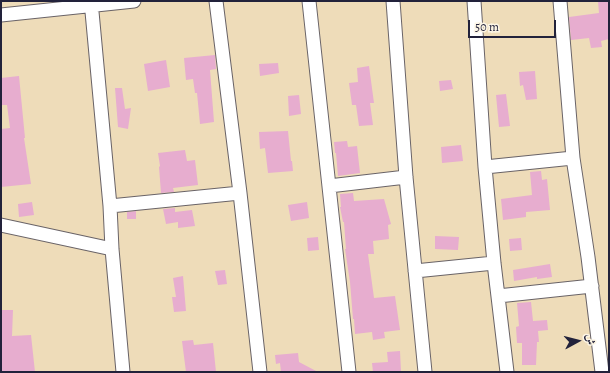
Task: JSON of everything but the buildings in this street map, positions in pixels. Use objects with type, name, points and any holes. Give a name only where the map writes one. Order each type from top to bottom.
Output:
[{"type":"street","points":[[1,15],[91,4],[134,1]]},
{"type":"street","points":[[216,1],[240,193],[260,372]]},
{"type":"street","points":[[308,1],[349,372]]},
{"type":"street","points":[[393,1],[406,177],[425,372]]},
{"type":"street","points":[[474,1],[485,167],[494,263],[507,372]]},
{"type":"street","points":[[560,1],[573,158],[592,286],[603,322],[602,372]]},
{"type":"street","points":[[91,4],[110,206],[112,249],[123,372]]},
{"type":"street","points":[[485,167],[573,158]]},
{"type":"street","points":[[329,186],[406,177]]},
{"type":"street","points":[[110,206],[240,193]]},
{"type":"street","points":[[1,225],[112,249]]},
{"type":"street","points":[[415,271],[494,263]]},
{"type":"street","points":[[498,296],[592,286]]}]
